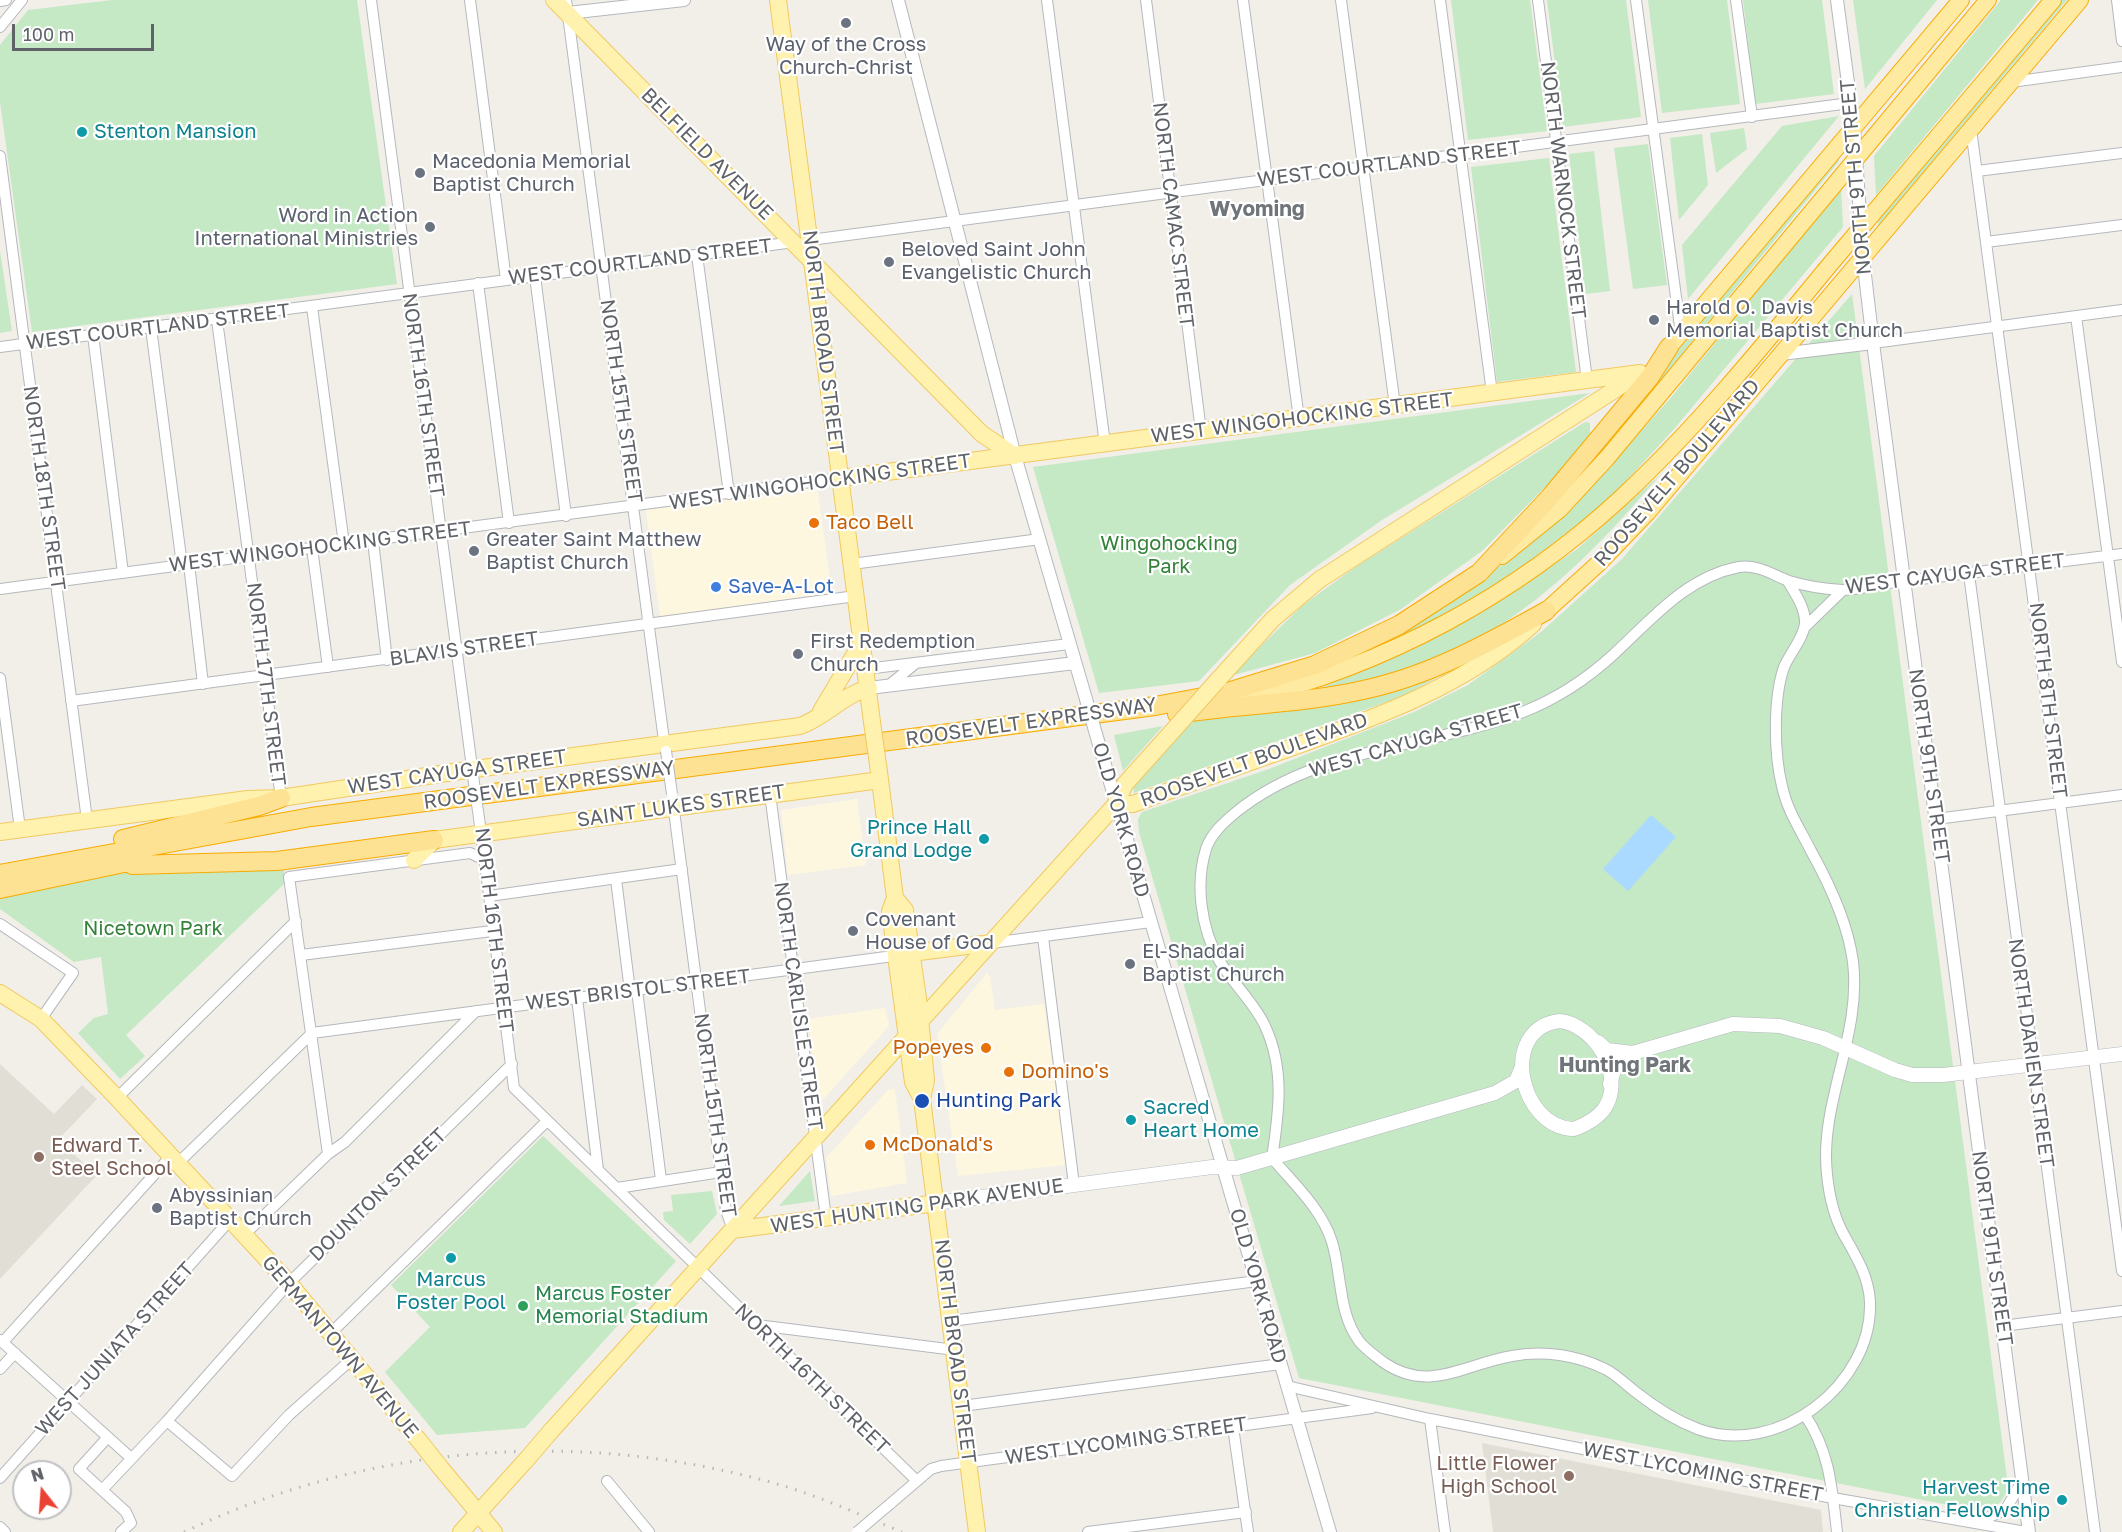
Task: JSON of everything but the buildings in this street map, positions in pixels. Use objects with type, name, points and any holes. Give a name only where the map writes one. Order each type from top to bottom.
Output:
[{"type":"highway","points":[[1856,157],[1988,0]]},
{"type":"highway","points":[[1861,228],[2053,0]]},
{"type":"highway","name":"ROOSEVELT BOULEVARD","points":[[1546,612],[1624,539],[2080,0]]},
{"type":"highway","name":"ROOSEVELT BOULEVARD","points":[[1675,340],[1959,1]]},
{"type":"highway","name":"ROOSEVELT EXPRESSWAY","points":[[0,889],[104,855],[311,817],[1132,709],[1224,693],[1287,675],[1345,652],[1399,625],[1479,573],[1560,509],[1599,467],[1856,157]]},
{"type":"highway","name":"ROOSEVELT EXPRESSWAY","points":[[104,855],[1192,712],[1293,687],[1358,664],[1422,636],[1482,603],[1541,564],[1621,498],[1670,449],[1744,367],[1861,228]]},
{"type":"highway","points":[[1479,573],[1578,463],[1650,377],[1675,340]]},
{"type":"highway","points":[[1690,462],[1744,367]]},
{"type":"highway","points":[[1192,712],[1306,701],[1384,685],[1455,660],[1546,612]]},
{"type":"highway","points":[[0,874],[104,855],[281,798]]},
{"type":"highway","points":[[104,855],[277,861],[434,840]]},
{"type":"main road","name":"BELFIELD AVENUE","points":[[554,0],[567,7],[802,241],[813,261],[982,434],[1015,456]]},
{"type":"main road","name":"NORTH BROAD STREET","points":[[778,0],[802,241]]},
{"type":"main road","name":"NORTH BROAD STREET","points":[[813,261],[895,898],[904,910],[906,1038],[913,1082],[922,1099]]},
{"type":"main road","name":"ROOSEVELT BOULEVARD","points":[[1546,612],[1524,632],[1482,663],[1407,704],[1133,804],[1116,804],[1125,784],[1217,681],[1274,619],[1318,580],[1640,374],[1675,340]]},
{"type":"main road","name":"WEST WINGOHOCKING STREET","points":[[841,478],[1640,374]]},
{"type":"main road","points":[[809,723],[823,708],[862,642]]},
{"type":"main road","name":"WEST CAYUGA STREET","points":[[0,832],[665,748],[809,723],[850,694],[868,688]]},
{"type":"main road","name":"SAINT LUKES STREET","points":[[434,840],[480,826],[673,800],[770,794],[879,776]]},
{"type":"main road","points":[[461,1532],[1116,804]]},
{"type":"main road","points":[[414,860],[434,840]]},
{"type":"main road","name":"WEST BRISTOL STREET","points":[[904,954],[991,943]]},
{"type":"main road","name":"NORTH BROAD STREET","points":[[904,954],[921,1022],[926,1080],[922,1099],[970,1462],[977,1532]]},
{"type":"main road","name":"GERMANTOWN AVENUE","points":[[0,994],[41,1019],[289,1283],[494,1532]]},
{"type":"main road","name":"WEST HUNTING PARK AVENUE","points":[[733,1230],[1074,1185],[1223,1167],[1237,1168],[1495,1093],[1516,1081],[1522,1067],[1527,1043],[1543,1026],[1552,1022],[1570,1022],[1581,1026],[1607,1050],[1633,1053],[1733,1024],[1780,1026],[1803,1031],[1846,1048],[1880,1065],[1912,1075],[1968,1073],[2122,1054]]},
{"type":"main road","points":[[1598,1042],[1610,1084]]},
{"type":"main road","name":"WEST HUNTING PARK AVENUE","points":[[1522,1067],[1524,1083],[1540,1113],[1556,1125],[1574,1130],[1594,1119],[1602,1111],[1607,1104],[1614,1070],[1633,1053]]},
{"type":"main road","name":"WEST HUNTING PARK AVENUE","points":[[1495,1093],[1520,1094],[1533,1103]]},
{"type":"street","points":[[0,1],[6,0]]},
{"type":"street","points":[[0,27],[22,0]]},
{"type":"street","name":"NORTH 16TH STREET","points":[[371,0],[514,1088],[917,1481]]},
{"type":"street","points":[[470,0],[506,280]]},
{"type":"street","points":[[567,7],[684,0]]},
{"type":"street","name":"OLD YORK ROAD","points":[[898,0],[1015,456],[1330,1532]]},
{"type":"street","points":[[1047,0],[1105,444]]},
{"type":"street","name":"NORTH CAMAC STREET","points":[[1146,0],[1201,431]]},
{"type":"street","points":[[1243,0],[1299,419]]},
{"type":"street","points":[[1341,0],[1395,406]]},
{"type":"street","points":[[1440,0],[1492,393]]},
{"type":"street","name":"NORTH WARNOCK STREET","points":[[1538,0],[1587,380]]},
{"type":"street","points":[[1636,0],[1653,130],[1675,340]]},
{"type":"street","points":[[1736,0],[1752,117]]},
{"type":"street","name":"NORTH 9TH STREET","points":[[1837,0],[1854,128],[1863,258],[1873,343],[2027,1532]]},
{"type":"street","points":[[2117,0],[2122,36]]},
{"type":"street","name":"NORTH 15TH STREET","points":[[567,7],[635,506],[726,1210],[733,1230]]},
{"type":"street","points":[[2011,82],[2122,67]]},
{"type":"street","name":"WEST COURTLAND STREET","points":[[0,347],[1850,103]]},
{"type":"street","name":"NORTH 8TH STREET","points":[[1971,129],[2031,566],[2122,1271]]},
{"type":"street","points":[[1977,171],[2122,153]]},
{"type":"street","name":"NORTH 18TH STREET","points":[[0,156],[87,820]]},
{"type":"street","points":[[1986,242],[2122,225]]},
{"type":"street","points":[[697,255],[729,494]]},
{"type":"street","points":[[535,276],[566,516]]},
{"type":"street","points":[[478,283],[509,523]]},
{"type":"street","points":[[312,307],[344,544]]},
{"type":"street","points":[[1781,354],[2122,310]]},
{"type":"street","points":[[2076,316],[2122,662]]},
{"type":"street","name":"NORTH 17TH STREET","points":[[217,320],[281,798]]},
{"type":"street","points":[[151,328],[203,684]]},
{"type":"street","points":[[93,334],[123,573]]},
{"type":"street","name":"WEST WINGOHOCKING STREET","points":[[0,589],[841,478]]},
{"type":"street","points":[[852,564],[1040,539]]},
{"type":"street","points":[[373,541],[387,660]]},
{"type":"street","points":[[312,548],[328,667]]},
{"type":"street","name":"WEST CAYUGA STREET","points":[[1272,1158],[1279,1111],[1279,1069],[1265,1027],[1219,959],[1204,920],[1201,894],[1206,848],[1219,826],[1253,798],[1315,767],[1464,731],[1523,712],[1551,699],[1612,657],[1652,616],[1691,587],[1719,573],[1742,566],[1774,572],[1787,580],[1843,590],[2122,554]]},
{"type":"street","name":"NORTH DARIEN STREET","points":[[1969,574],[2095,1532]]},
{"type":"street","points":[[1787,580],[1803,611],[1805,627]]},
{"type":"street","points":[[1272,1158],[1325,1224],[1337,1260],[1345,1311],[1352,1331],[1361,1345],[1389,1366],[1409,1375],[1431,1377],[1510,1356],[1539,1353],[1579,1358],[1609,1370],[1667,1416],[1702,1431],[1744,1435],[1781,1425],[1805,1415],[1820,1404],[1852,1368],[1867,1328],[1870,1303],[1866,1280],[1834,1212],[1826,1168],[1828,1128],[1846,1048],[1855,994],[1848,935],[1820,868],[1786,804],[1776,747],[1783,670],[1805,627],[1843,590]]},
{"type":"street","name":"BLAVIS STREET","points":[[71,701],[856,596]]},
{"type":"street","points":[[866,669],[1070,644]]},
{"type":"street","points":[[888,686],[916,663]]},
{"type":"street","points":[[868,688],[1075,663]]},
{"type":"street","points":[[0,678],[20,829]]},
{"type":"street","name":"NORTH CARLISLE STREET","points":[[770,794],[826,1218]]},
{"type":"street","points":[[1936,819],[2122,795]]},
{"type":"street","points":[[328,1154],[290,877],[470,853],[485,860]]},
{"type":"street","points":[[489,896],[682,869]]},
{"type":"street","points":[[616,879],[661,1180]]},
{"type":"street","points":[[117,1098],[296,921]]},
{"type":"street","name":"WEST BRISTOL STREET","points":[[991,943],[1151,922]]},
{"type":"street","points":[[0,924],[73,973],[41,1019]]},
{"type":"street","points":[[301,955],[492,931]]},
{"type":"street","points":[[1043,937],[1074,1185]]},
{"type":"street","name":"WEST BRISTOL STREET","points":[[312,1033],[904,954]]},
{"type":"street","points":[[577,998],[598,1170]]},
{"type":"street","points":[[244,1235],[328,1154],[345,1142],[476,1011]]},
{"type":"street","points":[[131,1458],[1,1341],[173,1160],[312,1033]]},
{"type":"street","name":"DOUNTON STREET","points":[[102,1490],[168,1421],[289,1283],[512,1064]]},
{"type":"street","points":[[331,1333],[547,1121]]},
{"type":"street","points":[[617,1188],[721,1172]]},
{"type":"street","name":"WEST JUNIATA STREET","points":[[0,1478],[230,1220]]},
{"type":"street","points":[[951,1321],[1257,1281]]},
{"type":"street","points":[[2002,1326],[2122,1311]]},
{"type":"street","points":[[757,1325],[955,1350]]},
{"type":"street","points":[[0,1369],[15,1353]]},
{"type":"street","points":[[168,1421],[232,1476],[289,1415],[352,1359]]},
{"type":"street","points":[[962,1406],[1281,1364]]},
{"type":"street","name":"WEST LYCOMING STREET","points":[[1287,1386],[1430,1419],[1833,1498],[1976,1523],[2002,1530],[2027,1532]]},
{"type":"street","name":"WEST LYCOMING STREET","points":[[857,1532],[917,1481],[941,1466],[1381,1408]]},
{"type":"street","points":[[1805,1415],[1823,1446],[1837,1532]]},
{"type":"street","points":[[1430,1419],[1444,1532]]},
{"type":"street","points":[[1233,1427],[1248,1532]]},
{"type":"street","points":[[108,1437],[79,1470],[126,1512],[131,1523],[121,1532]]},
{"type":"street","points":[[607,1481],[649,1532]]},
{"type":"street","points":[[1976,1523],[2006,1509],[2022,1481]]},
{"type":"street","points":[[1088,1532],[1246,1512]]},
{"type":"street","points":[[0,1527],[5,1532]]},
{"type":"shaded area","points":[[817,486],[832,593],[660,617],[646,510]]},
{"type":"shaded area","points":[[857,799],[866,865],[788,875],[781,810]]},
{"type":"shaded area","points":[[987,973],[990,977],[995,1010],[1044,1004],[1066,1165],[958,1176],[937,1034]]},
{"type":"shaded area","points":[[885,1008],[889,1026],[819,1104],[808,1019]]},
{"type":"shaded area","name":"Edward T. Steel School","points":[[0,1064],[54,1114],[82,1085],[97,1099],[58,1140],[97,1175],[0,1279]]},
{"type":"shaded area","points":[[895,1089],[907,1183],[831,1196],[826,1158],[888,1090]]},
{"type":"shaded area","name":"Little Flower High School","points":[[1482,1443],[1821,1510],[1823,1532],[1493,1532]]},
{"type":"green space","points":[[112,0],[357,0],[397,284],[32,332],[0,102],[0,45],[28,10]]},
{"type":"green space","points":[[1451,0],[1530,0],[1547,131],[1468,140]]},
{"type":"green space","points":[[1547,0],[1626,0],[1641,117],[1563,127]]},
{"type":"green space","points":[[1648,0],[1727,0],[1740,104],[1662,113]]},
{"type":"green space","points":[[1743,0],[1822,0],[1834,94],[1755,104]]},
{"type":"green space","points":[[1853,0],[1937,0],[1865,89]]},
{"type":"green space","points":[[2001,0],[2038,0],[1876,195],[1874,156]]},
{"type":"green space","points":[[2061,0],[2067,0],[1878,226],[1878,220]]},
{"type":"green space","points":[[1839,116],[1688,299],[1682,245],[1782,126]]},
{"type":"green space","points":[[1744,128],[1747,149],[1716,173],[1710,133]]},
{"type":"green space","points":[[1702,134],[1708,185],[1679,220],[1670,138]]},
{"type":"green space","points":[[1648,144],[1667,285],[1633,289],[1614,148]]},
{"type":"green space","points":[[1594,151],[1610,291],[1585,294],[1569,154]]},
{"type":"green space","points":[[1839,155],[1839,161],[1576,484],[1515,539]]},
{"type":"green space","points":[[1549,158],[1576,372],[1497,382],[1471,167]]},
{"type":"green space","points":[[1841,187],[1843,227],[1674,429],[1608,501],[1527,563],[1446,616],[1368,653],[1512,558],[1564,516],[1669,400]]},
{"type":"green space","points":[[0,251],[12,331],[0,333]]},
{"type":"green space","name":"Hunting Park","points":[[1852,294],[2008,1486],[2004,1497],[1998,1504],[1990,1509],[1979,1511],[1299,1378],[1139,832],[1138,819],[1142,812],[1269,769],[1414,712],[1468,685],[1541,632],[1622,559]]},
{"type":"green space","name":"Wingohocking Park","points":[[1590,393],[1382,520],[1290,585],[1199,681],[1099,693],[1033,467]]},
{"type":"green space","points":[[1585,422],[1590,423],[1590,434],[1551,481],[1482,551],[1401,609],[1315,653],[1230,676],[1303,605],[1357,566]]},
{"type":"green space","points":[[1661,474],[1586,556],[1548,590],[1508,619],[1466,644],[1420,665],[1369,681],[1311,692],[1410,651],[1491,605],[1576,550]]},
{"type":"green space","points":[[1462,664],[1403,696],[1134,793],[1133,784],[1191,720]]},
{"type":"green space","points":[[1163,726],[1123,771],[1114,735]]},
{"type":"green space","name":"Nicetown Park","points":[[284,867],[284,884],[126,1035],[145,1056],[120,1079],[78,1033],[94,1018],[108,1014],[101,957],[74,962],[0,909],[0,897],[126,872]]},
{"type":"green space","name":"Marcus Foster Memorial Stadium","points":[[543,1136],[676,1261],[525,1428],[437,1435],[385,1372],[430,1327],[391,1285]]},
{"type":"green space","points":[[810,1171],[815,1201],[779,1206]]},
{"type":"green space","points":[[712,1191],[717,1214],[690,1244],[664,1220],[663,1212],[673,1211],[671,1195]]},
{"type":"water","points":[[1651,815],[1676,837],[1628,891],[1603,869]]},
{"type":"railway","points":[[184,1532],[254,1503],[325,1480],[398,1464],[472,1454],[547,1451],[622,1455],[696,1465],[803,1492],[902,1532]]},
{"type":"place","name":"Way of the Cross Church-Christ","points":[[846,23]]},
{"type":"place","name":"Stenton Mansion","points":[[82,132]]},
{"type":"place","name":"Macedonia Memorial Baptist Church","points":[[420,173]]},
{"type":"place","name":"Word in Action International Ministries","points":[[430,227]]},
{"type":"place","name":"Beloved Saint John Evangelistic Church","points":[[889,262]]},
{"type":"place","name":"Harold O. Davis Memorial Baptist Church","points":[[1654,320]]},
{"type":"place","name":"Taco Bell","points":[[814,523]]},
{"type":"place","name":"Greater Saint Matthew Baptist Church","points":[[474,551]]},
{"type":"place","name":"Save-A-Lot","points":[[716,587]]},
{"type":"place","name":"First Redemption Church","points":[[798,654]]},
{"type":"place","name":"Prince Hall Grand Lodge","points":[[984,839]]},
{"type":"place","name":"Covenant House of God","points":[[853,931]]},
{"type":"place","name":"El-Shaddai Baptist Church","points":[[1130,964]]},
{"type":"place","name":"Popeyes","points":[[986,1048]]},
{"type":"place","name":"Domino's","points":[[1009,1072]]},
{"type":"place","name":"Hunting Park","points":[[922,1101]]},
{"type":"place","name":"Sacred Heart Home","points":[[1131,1120]]},
{"type":"place","name":"McDonald's","points":[[870,1145]]},
{"type":"place","name":"Edward T. Steel School","points":[[39,1157]]},
{"type":"place","name":"Abyssinian Baptist Church","points":[[157,1208]]},
{"type":"place","name":"Marcus Foster Pool","points":[[451,1258]]},
{"type":"place","name":"Marcus Foster Memorial Stadium","points":[[523,1306]]},
{"type":"place","name":"Little Flower High School","points":[[1569,1476]]},
{"type":"place","name":"Harvest Time Christian Fellowship","points":[[2062,1500]]},
{"type":"district","name":"Wyoming","points":[[1257,209]]},
{"type":"district","name":"Hunting Park","points":[[1625,1065]]}]
